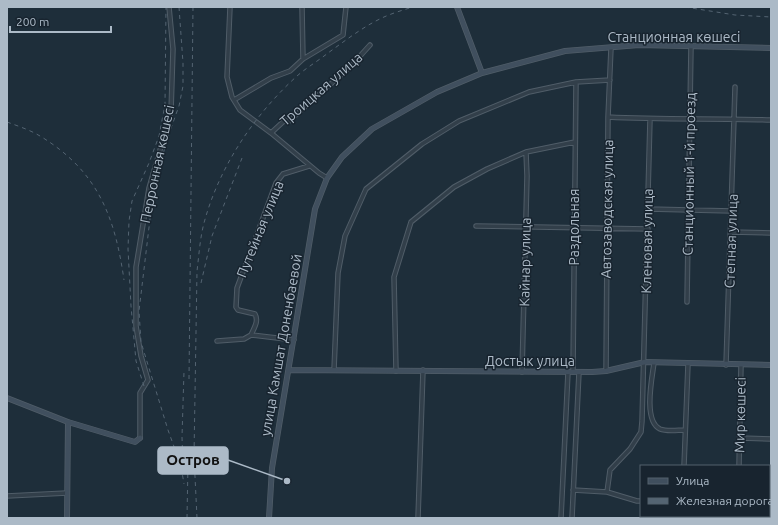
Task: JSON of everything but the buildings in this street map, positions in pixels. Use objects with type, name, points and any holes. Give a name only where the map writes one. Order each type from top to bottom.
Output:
[{"type":"street","name":"Перронная көшесі","points":[[140,438],[140,393],[148,380],[141,356],[136,326],[136,267],[149,188],[171,112],[173,50],[169,7]]},
{"type":"street","points":[[230,7],[227,77],[234,100],[240,110],[271,133],[309,166],[327,178]]},
{"type":"street","points":[[302,7],[303,59]]},
{"type":"street","points":[[234,100],[271,78],[290,71],[303,59],[343,35],[346,7]]},
{"type":"street","points":[[457,7],[482,73]]},
{"type":"street","name":"Станционная көшесі","points":[[327,178],[342,157],[372,129],[437,92],[482,73],[565,51],[639,45],[771,48]]},
{"type":"street","name":"Троицкая улица","points":[[271,133],[285,120],[288,122],[346,71],[370,46]]},
{"type":"street","name":"Станционный 1-й проезд","points":[[687,302],[691,46]]},
{"type":"street","name":"Автозаводская улица","points":[[606,371],[608,117],[611,48]]},
{"type":"street","points":[[334,370],[338,273],[345,236],[366,189],[422,144],[459,121],[529,92],[576,82],[610,80]]},
{"type":"street","name":"Раздольная","points":[[561,518],[570,372],[575,228],[576,82]]},
{"type":"street","name":"Степная улица","points":[[726,365],[735,87]]},
{"type":"street","points":[[608,117],[650,119],[735,118],[771,120]]},
{"type":"street","name":"Кленовая улица","points":[[607,492],[610,470],[630,449],[641,432],[645,362],[650,119]]},
{"type":"street","points":[[396,371],[394,277],[412,222],[454,187],[487,169],[526,152],[575,142]]},
{"type":"street","name":"Кайнар улица","points":[[522,372],[527,176],[526,152]]},
{"type":"street","name":"Путейная улица","points":[[251,335],[257,321],[257,316],[255,314],[238,310],[236,307],[237,288],[276,183],[284,174],[309,166]]},
{"type":"street","name":"улица Камшат Доненбаевой","points":[[269,518],[272,468],[315,210],[327,178]]},
{"type":"street","points":[[648,209],[732,211]]},
{"type":"street","points":[[476,226],[648,229]]},
{"type":"street","points":[[731,232],[771,233]]},
{"type":"street","points":[[217,341],[244,339],[251,335],[294,340]]},
{"type":"street","name":"Достык улица","points":[[288,370],[579,372],[606,371],[645,362],[771,366]]},
{"type":"street","points":[[654,363],[650,399],[651,418],[658,428],[665,430],[685,430]]},
{"type":"street","points":[[684,465],[688,364]]},
{"type":"street","name":"Мир көшесі","points":[[739,465],[741,365]]},
{"type":"street","points":[[418,518],[423,370]]},
{"type":"street","points":[[572,518],[579,372]]},
{"type":"street","points":[[7,398],[68,422],[136,442],[140,438]]},
{"type":"street","points":[[67,518],[68,422]]},
{"type":"street","points":[[740,438],[771,439]]},
{"type":"street","points":[[573,490],[607,492],[640,501]]},
{"type":"street","points":[[7,496],[68,493]]},
{"type":"railway","points":[[144,386],[136,361],[128,249],[129,221],[132,201],[159,136],[165,105],[166,7]]},
{"type":"railway","points":[[179,7],[183,86],[179,106],[167,139],[153,194],[139,311],[141,342],[168,430],[181,466],[184,484]]},
{"type":"railway","points":[[189,379],[193,7]]},
{"type":"railway","points":[[197,518],[194,456],[197,271],[204,223],[219,182],[240,143],[253,125],[281,91],[297,76],[348,38],[369,25],[387,16],[413,7]]},
{"type":"railway","points":[[685,7],[735,15],[771,17]]},
{"type":"railway","points":[[7,122],[40,136],[60,150],[76,164],[90,180],[109,216],[120,257],[124,280]]},
{"type":"railway","points":[[201,283],[212,236],[242,158]]},
{"type":"railway","points":[[183,465],[182,437],[184,371]]},
{"type":"railway","points":[[187,518],[188,463]]},
{"type":"place","name":"Остров","points":[[287,481]]}]
